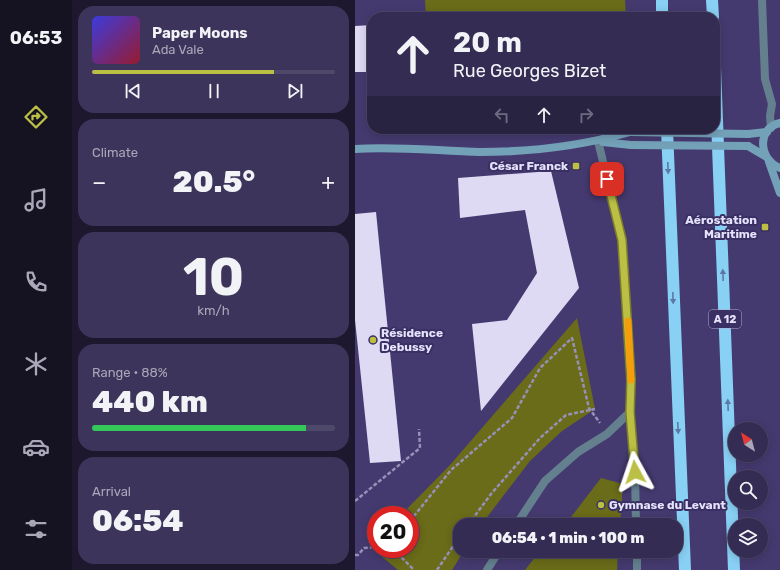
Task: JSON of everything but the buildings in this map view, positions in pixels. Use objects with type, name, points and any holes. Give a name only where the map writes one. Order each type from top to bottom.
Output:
[{"type":"highway","points":[[662,0],[662,12]]},
{"type":"highway","points":[[712,0],[713,12]]},
{"type":"highway","points":[[667,134],[685,570]]},
{"type":"highway","name":"A 12","points":[[718,134],[734,570]]},
{"type":"street","points":[[762,0],[765,79],[772,104],[769,130],[763,144],[780,193]]},
{"type":"street","points":[[772,104],[780,110]]},
{"type":"street","points":[[720,134],[748,134],[769,130],[780,123]]},
{"type":"street","points":[[355,149],[390,147],[481,152],[530,150],[598,141],[623,134]]},
{"type":"street","points":[[598,141],[631,145],[749,146],[780,168]]},
{"type":"street","points":[[598,141],[622,240],[631,380],[630,412],[635,472],[636,518]]},
{"type":"street","points":[[521,518],[545,481],[578,452],[607,434],[630,412]]},
{"type":"street","points":[[487,570],[495,558]]},
{"type":"street","points":[[637,558],[637,570]]},
{"type":"path","points":[[419,510],[451,470],[512,418],[539,368],[572,338],[590,410],[607,434]]},
{"type":"path","points":[[473,518],[491,494],[540,438],[565,415],[595,409]]},
{"type":"path","points":[[355,501],[420,448],[419,429]]},
{"type":"path","points":[[437,570],[453,546]]},
{"type":"path","points":[[355,555],[358,555],[364,548],[367,548]]},
{"type":"path","points":[[402,558],[414,570]]},
{"type":"shaded area","points":[[425,0],[625,0],[626,12],[426,12]]},
{"type":"shaded area","points":[[577,318],[595,409],[562,431],[530,461],[486,518],[453,518],[453,558],[460,558],[452,570],[398,570],[383,558],[419,558],[419,506],[410,506],[450,465]]},
{"type":"shaded area","name":"Gymnase du Levant","points":[[601,478],[623,484],[621,518],[570,518]]},
{"type":"shaded area","points":[[534,558],[618,558],[617,570],[525,570]]},
{"type":"slow traffic","points":[[628,321],[631,380]]},
{"type":"place","name":"César Franck","points":[[576,166]]},
{"type":"place","name":"Aérostation Maritime","points":[[765,227]]},
{"type":"place","name":"Résidence Debussy","points":[[373,340]]},
{"type":"place","name":"Gymnase du Levant","points":[[601,505]]},
{"type":"route","points":[[607,179],[622,240],[631,380],[630,412],[635,472]]}]
